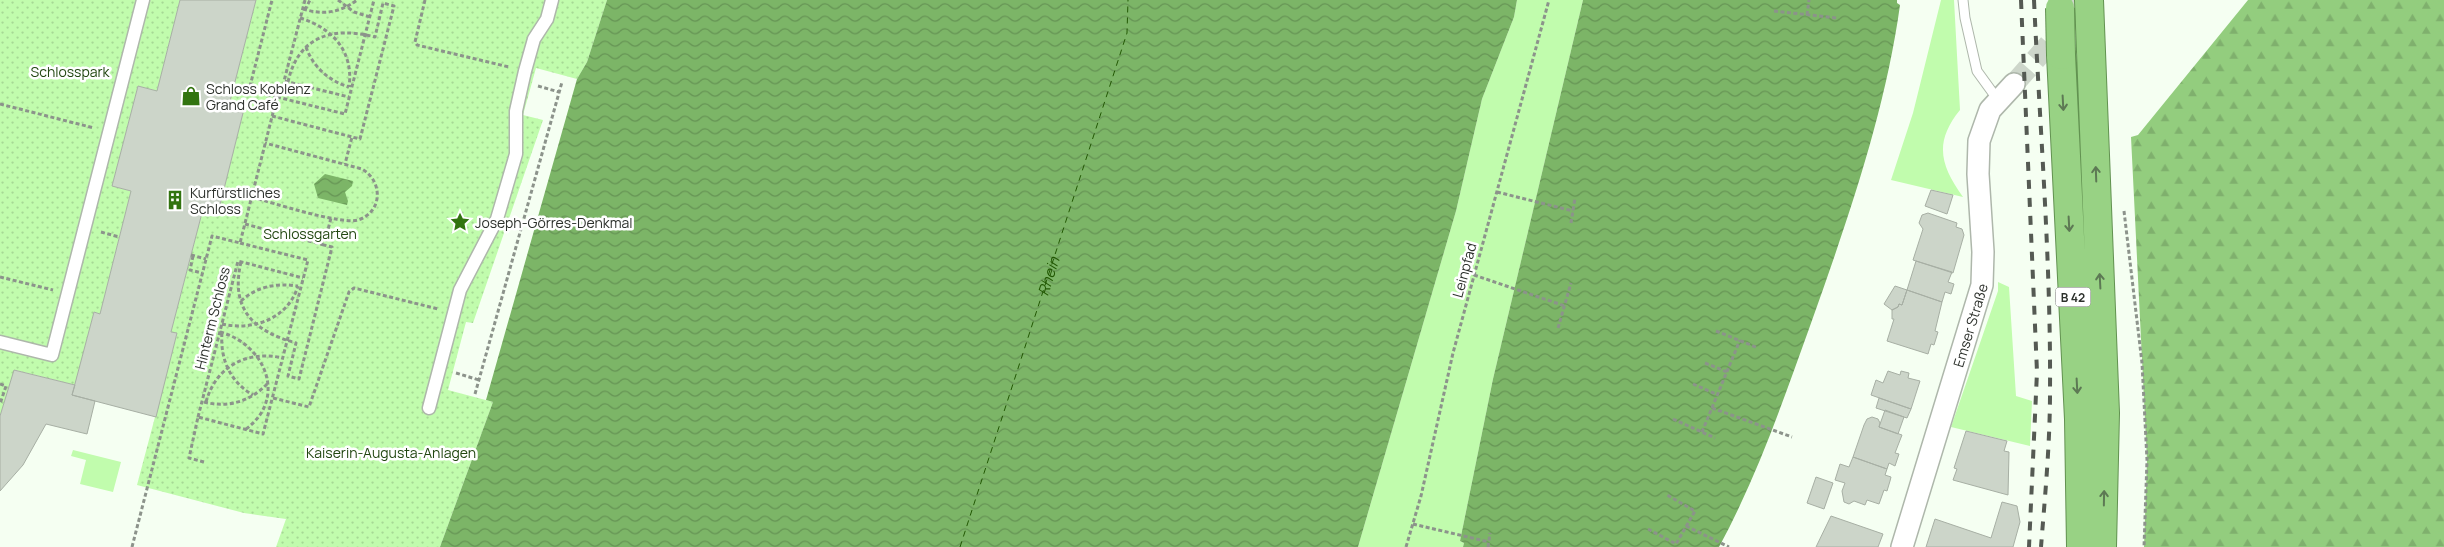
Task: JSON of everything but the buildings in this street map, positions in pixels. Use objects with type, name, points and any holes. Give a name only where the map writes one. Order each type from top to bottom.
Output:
[{"type":"highway","name":"B 42","points":[[2060,4],[2081,480],[2081,547]]},
{"type":"highway","name":"B 42","points":[[2089,10],[2105,413],[2102,547]]},
{"type":"highway","points":[[2070,547],[2081,480]]},
{"type":"street","points":[[0,342],[52,355],[143,0]]},
{"type":"street","points":[[429,408],[460,290],[498,219],[516,154],[516,111],[525,71],[534,39],[548,19],[552,0]]},
{"type":"street","name":"Emser Straße","points":[[1902,547],[1982,285],[1983,252],[1978,174],[1979,141],[1985,121],[1998,100],[2014,84]]},
{"type":"lane","points":[[1963,0],[1965,18],[1977,71],[1998,100]]},
{"type":"path","points":[[272,0],[249,90],[345,114],[349,97],[350,72],[339,42],[331,33],[315,23],[300,18]]},
{"type":"path","points":[[304,10],[305,0]]},
{"type":"path","points":[[310,0],[300,18],[284,81],[349,97]]},
{"type":"path","points":[[338,0],[347,7],[370,17]]},
{"type":"path","points":[[304,10],[324,13],[347,7],[357,0]]},
{"type":"path","points":[[350,88],[374,0]]},
{"type":"path","points":[[425,0],[415,42],[417,45],[525,71]]},
{"type":"path","name":"Leinpfad","points":[[1406,547],[1421,496],[1453,353],[1549,0]]},
{"type":"path","points":[[1807,15],[1809,0]]},
{"type":"path","points":[[272,116],[360,139],[394,6],[383,3],[374,37],[348,31],[331,33],[306,47],[296,59],[288,82]]},
{"type":"path","points":[[1774,11],[1837,18]]},
{"type":"path","points":[[306,47],[322,72],[336,82],[350,88]]},
{"type":"path","points":[[475,394],[562,82]]},
{"type":"path","points":[[532,85],[559,92]]},
{"type":"path","points":[[240,243],[277,97]]},
{"type":"path","points":[[0,104],[109,132]]},
{"type":"path","points":[[345,164],[352,136]]},
{"type":"path","points":[[252,197],[346,221],[358,220],[370,212],[376,202],[378,190],[372,176],[362,168],[266,143]]},
{"type":"path","points":[[1497,192],[1573,212]]},
{"type":"path","points":[[1571,223],[1575,198]]},
{"type":"path","points":[[2123,205],[2142,363],[2146,460],[2144,547]]},
{"type":"path","points":[[324,244],[331,218]]},
{"type":"path","points":[[241,262],[238,282],[241,301],[256,325],[271,335],[296,342],[288,376],[299,379],[332,247],[245,224]]},
{"type":"path","points":[[132,547],[212,236],[308,260],[299,286],[283,310],[271,319],[256,325],[240,327],[222,324]]},
{"type":"path","points":[[202,273],[190,270],[192,255],[206,259]]},
{"type":"path","name":"Hinterm Schloss","points":[[204,462],[189,458],[238,261],[303,278]]},
{"type":"path","points":[[1474,275],[1565,306]]},
{"type":"path","points":[[0,277],[67,294]]},
{"type":"path","points":[[1558,328],[1571,283]]},
{"type":"path","points":[[241,301],[255,291],[267,287],[284,284],[299,286]]},
{"type":"path","points":[[198,417],[263,434],[299,286]]},
{"type":"path","points":[[272,398],[309,407],[349,292],[354,288],[453,313]]},
{"type":"path","points":[[1716,331],[1758,348]]},
{"type":"path","points":[[246,429],[258,417],[265,402],[267,384],[264,368],[257,355],[243,342],[221,333],[222,352],[227,368],[238,383],[253,396]]},
{"type":"path","points":[[1702,432],[1740,340]]},
{"type":"path","points":[[267,384],[253,396],[240,402],[226,404],[204,402],[215,381],[227,368],[243,358],[257,355],[283,358]]},
{"type":"path","points":[[1705,363],[1727,372]]},
{"type":"path","points":[[453,373],[479,380]]},
{"type":"path","points":[[0,384],[6,386],[0,404]]},
{"type":"path","points":[[1694,384],[1718,395]]},
{"type":"path","points":[[265,402],[271,403]]},
{"type":"path","points":[[1712,408],[1792,437]]},
{"type":"path","points":[[1674,419],[1715,438]]},
{"type":"path","points":[[1648,529],[1676,544],[1695,511],[1667,494]]},
{"type":"path","points":[[1413,524],[1488,545],[1490,532]]},
{"type":"path","points":[[1686,526],[1729,547]]},
{"type":"green space","name":"Schlosspark","points":[[0,0],[180,0],[157,91],[138,86],[112,186],[131,191],[100,314],[94,312],[75,385],[15,370],[0,416]]},
{"type":"green space","points":[[256,0],[607,0],[587,62],[577,79],[536,68],[523,115],[543,120],[473,323],[466,322],[448,390],[493,402],[440,547],[276,547],[286,519],[244,513],[137,485],[177,334],[171,332],[203,209],[218,213],[243,113],[228,109]]},
{"type":"green space","points":[[1517,0],[1583,0],[1493,379],[1460,541],[1464,543],[1463,547],[1358,547],[1456,211],[1482,99],[1514,17]]},
{"type":"green space","points":[[1941,0],[1954,0],[1960,110],[1946,133],[1943,143],[1943,154],[1949,174],[1963,197],[1891,180],[1913,113]]},
{"type":"green space","points":[[2248,0],[2444,0],[2444,547],[2144,547],[2147,460],[2131,137],[2138,135]]},
{"type":"green space","points":[[1998,282],[2009,287],[2016,396],[2032,401],[2030,446],[1951,427],[1998,291]]},
{"type":"green space","points":[[73,450],[121,462],[113,492],[80,484],[86,460],[71,456]]},
{"type":"water","name":"Rhein","points":[[607,0],[1517,0],[1514,17],[1482,99],[1456,211],[1358,547],[440,547],[493,402],[486,400],[577,79],[587,62]]},
{"type":"water","points":[[1583,0],[1897,0],[1897,3],[1900,5],[1885,87],[1875,127],[1838,247],[1769,438],[1719,547],[1463,547],[1464,543],[1460,541],[1493,379]]},
{"type":"water","points":[[325,174],[353,181],[352,186],[345,192],[348,201],[347,205],[318,198],[314,184]]},
{"type":"ferry route","points":[[960,547],[1127,33],[1128,0]]},
{"type":"tunnel","points":[[2014,84],[2072,18],[2081,0]]},
{"type":"railway","points":[[2021,0],[2037,372],[2029,547]]},
{"type":"railway","points":[[2034,0],[2047,245],[2050,343],[2049,431],[2041,547]]},
{"type":"place","name":"Schloss Koblenz Grand Café","points":[[191,96]]},
{"type":"place","name":"Kurfürstliches Schloss","points":[[175,200]]},
{"type":"place","name":"Joseph-Görres-Denkmal","points":[[460,222]]},
{"type":"park label","name":"Schlossgarten","points":[[310,233]]},
{"type":"park label","name":"Kaiserin-Augusta-Anlagen","points":[[391,452]]}]
